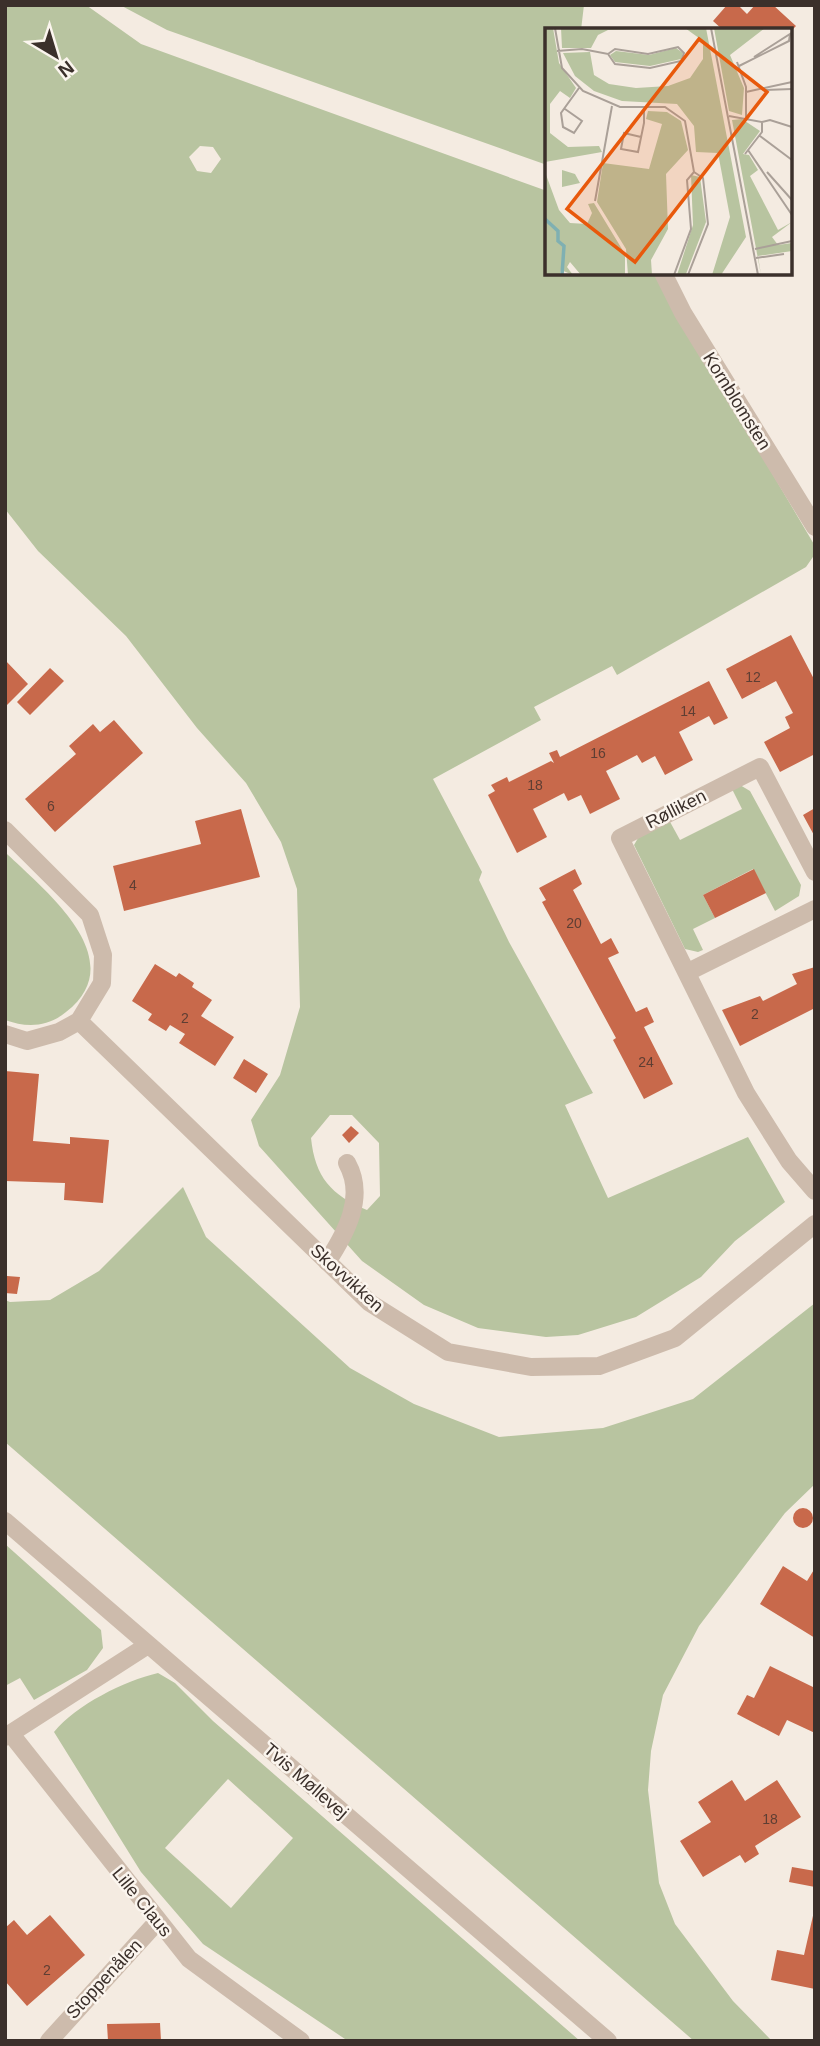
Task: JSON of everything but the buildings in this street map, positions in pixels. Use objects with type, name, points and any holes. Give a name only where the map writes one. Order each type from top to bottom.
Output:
[{"type":"street","name":"Kornblomsten","points":[[664,275],[682,313],[815,527]]},
{"type":"street","name":"Rølliken","points":[[815,873],[760,766],[620,838],[746,1093],[789,1161],[815,1191]]},
{"type":"street","points":[[5,830],[90,915],[103,955],[102,983],[79,1021],[59,1032],[27,1041],[5,1034]]},
{"type":"street","points":[[688,972],[815,909]]},
{"type":"street","name":"Skovvikken","points":[[79,1021],[370,1303],[448,1352],[531,1367],[599,1366],[675,1338],[815,1224]]},
{"type":"street","points":[[327,1262],[346,1233],[353,1210],[355,1176],[347,1163]]},
{"type":"street","name":"Tvis Møllevej","points":[[5,1521],[608,2041]]},
{"type":"street","name":"Lille Claus","points":[[148,1645],[8,1736],[189,1959],[302,2041]]},
{"type":"street","name":"Stoppenålen","points":[[47,2039],[157,1922]]},
{"type":"green space","points":[[5,5],[86,5],[141,44],[545,190],[545,275],[655,275],[815,546],[815,554],[806,567],[617,675],[612,666],[534,707],[541,720],[433,779],[482,872],[479,880],[509,942],[593,1093],[565,1105],[608,1198],[748,1137],[785,1202],[735,1241],[701,1277],[636,1317],[578,1335],[546,1337],[478,1328],[424,1305],[362,1261],[259,1146],[251,1120],[280,1075],[300,1007],[297,889],[281,842],[246,783],[197,728],[126,636],[38,551],[5,509]],"holes":[[[200,146],[213,147],[221,159],[211,173],[197,171],[189,157]],[[330,1115],[352,1115],[379,1143],[380,1196],[367,1210],[344,1198],[327,1183],[316,1164],[313,1152],[311,1138]]]},
{"type":"green space","points":[[120,5],[584,5],[581,28],[545,28],[545,164],[167,30]]},
{"type":"green space","points":[[740,785],[750,791],[801,885],[799,896],[775,911],[753,869],[703,895],[715,918],[693,929],[703,950],[698,952],[685,949],[634,845],[641,833],[669,820],[680,840],[742,809],[731,787]]},
{"type":"green space","points":[[5,852],[59,905],[87,948],[90,970],[84,991],[66,1012],[52,1021],[37,1025],[5,1020]]},
{"type":"green space","points":[[183,1187],[206,1237],[350,1368],[414,1404],[499,1437],[603,1428],[693,1399],[815,1303],[815,1484],[785,1513],[699,1626],[663,1695],[651,1751],[648,1790],[659,1883],[675,1924],[733,2001],[772,2041],[694,2041],[5,1442],[5,1300],[50,1300],[99,1271]]},
{"type":"green space","points":[[5,1544],[101,1630],[103,1648],[87,1670],[34,1700],[20,1678],[5,1686]]},
{"type":"green space","points":[[158,1673],[175,1683],[213,1721],[580,2041],[348,2041],[203,1944],[141,1872],[54,1732],[63,1722],[102,1695]],"holes":[[[228,1779],[293,1838],[231,1908],[165,1848]]]}]
